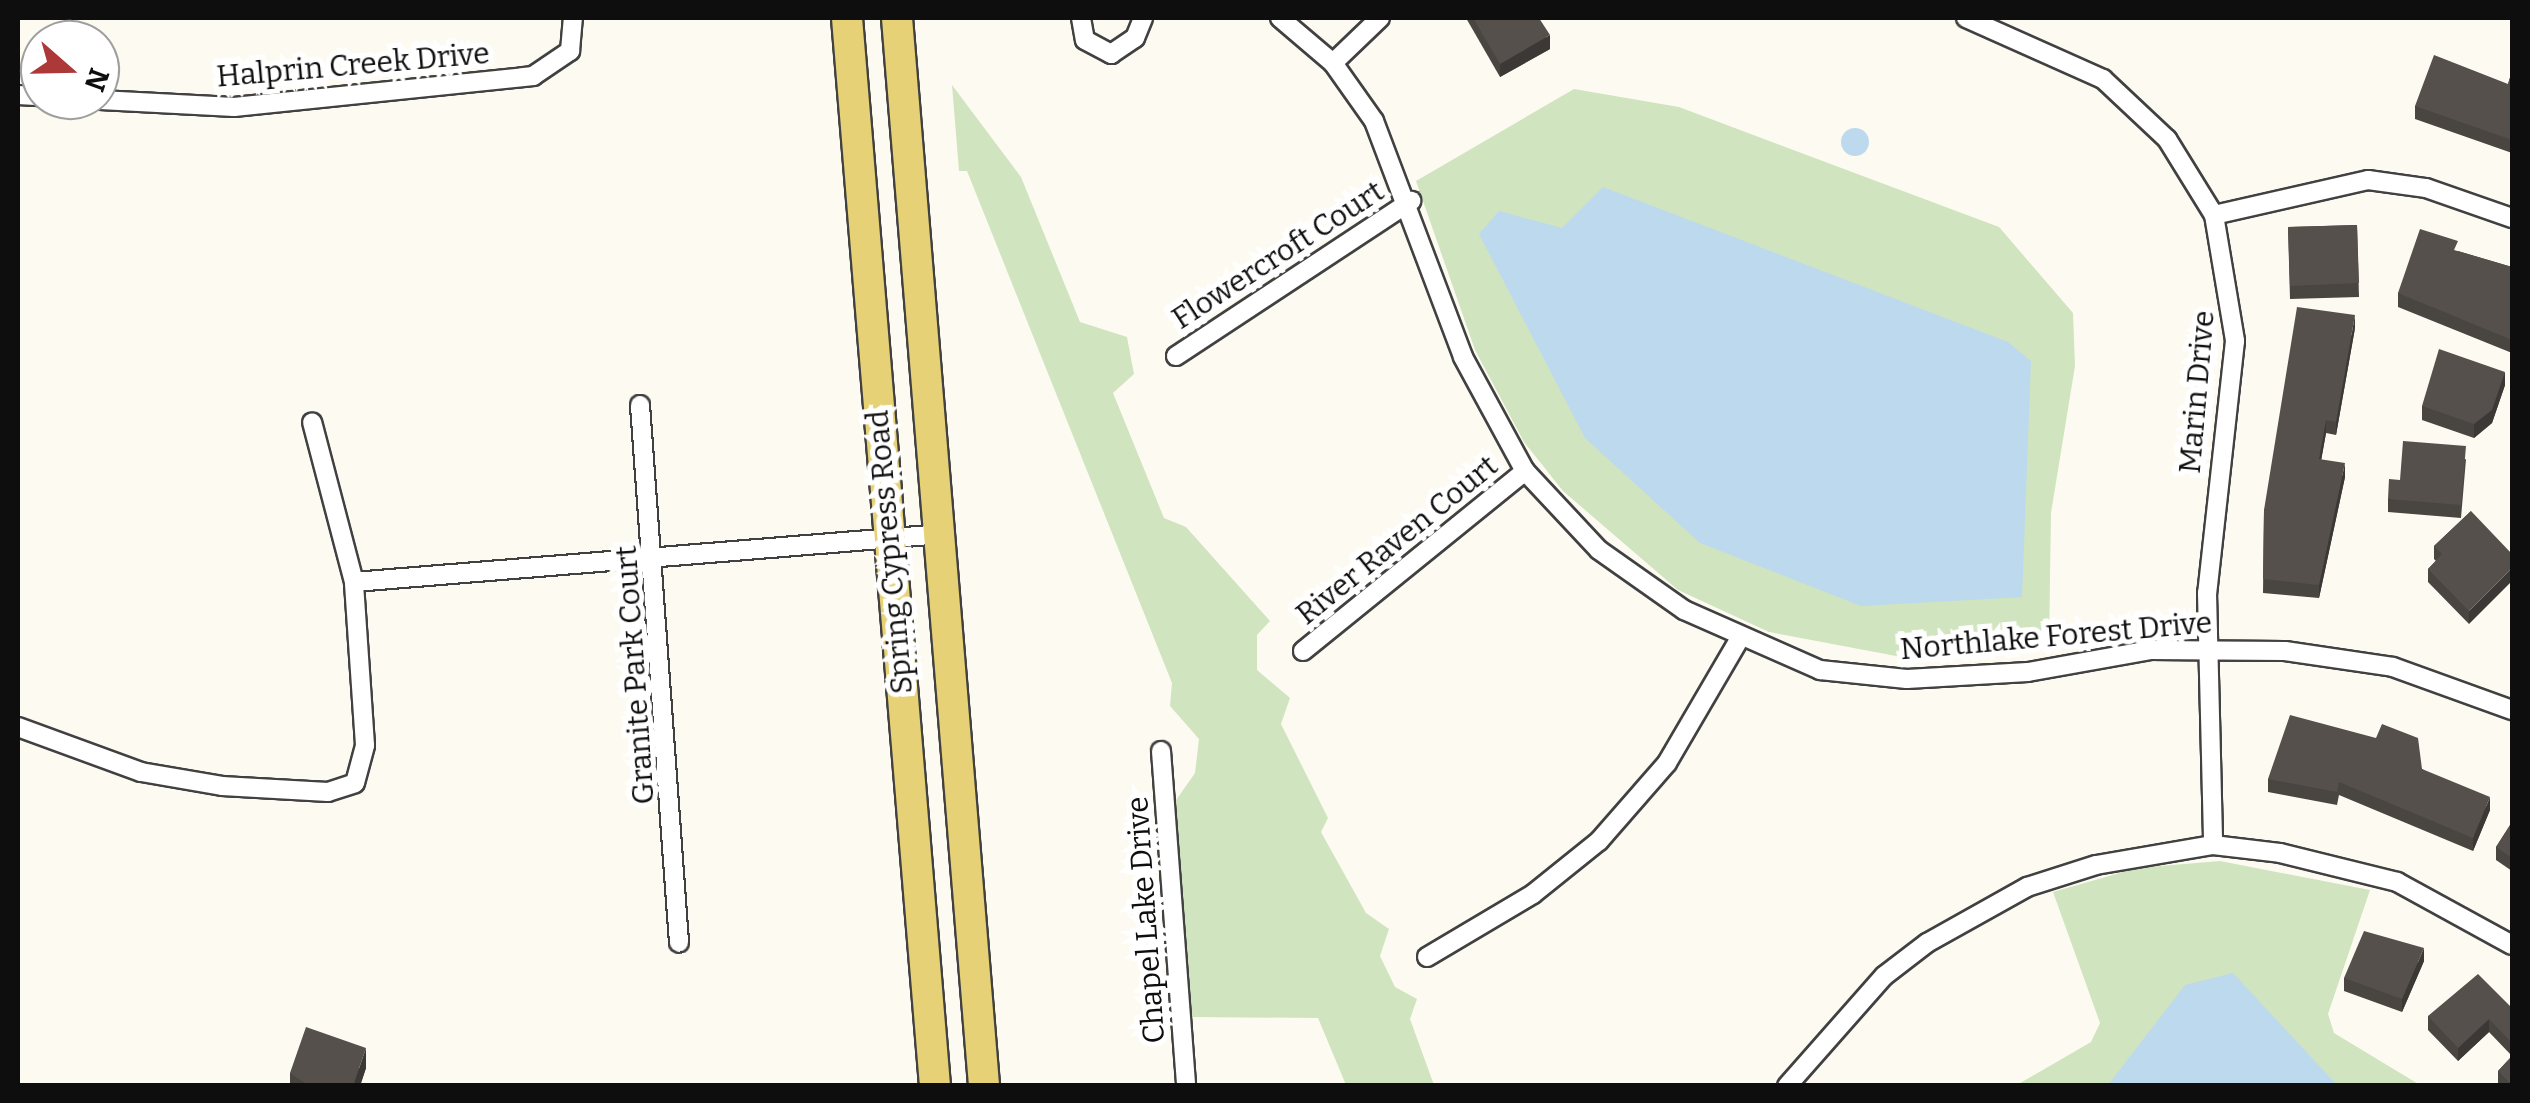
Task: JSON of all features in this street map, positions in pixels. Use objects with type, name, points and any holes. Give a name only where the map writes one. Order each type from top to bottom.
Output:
[{"type":"main road","name":"Spring Cypress Road","points":[[846,18],[935,1086]]},
{"type":"main road","name":"Spring Cypress Road","points":[[897,18],[983,1084]]},
{"type":"main road","points":[[947,1086],[983,1084]]},
{"type":"street","name":"Halprin Creek Drive","points":[[120,101],[234,108],[533,76],[570,51],[573,18]]},
{"type":"street","points":[[1081,18],[1085,40],[1112,54],[1135,38],[1143,18]]},
{"type":"street","name":"Northlake Forest Drive","points":[[1280,18],[1334,64],[1411,201],[1463,357],[1526,471],[1599,550],[1739,640],[1820,670],[1906,680],[2208,650],[2394,667],[2512,710]]},
{"type":"street","points":[[1334,64],[1380,18]]},
{"type":"street","name":"Marin Drive","points":[[1966,18],[1996,23],[2074,62],[2140,110],[2214,215],[2235,342],[2210,543],[2208,650],[2213,845]]},
{"type":"street","points":[[2214,215],[2368,180],[2426,188],[2512,218]]},
{"type":"street","name":"Flowercroft Court","points":[[1176,356],[1411,201]]},
{"type":"street","name":"Granite Park Court","points":[[640,405],[657,562],[679,942]]},
{"type":"street","points":[[18,727],[141,772],[222,786],[328,792],[354,783],[365,745],[354,582],[312,422]]},
{"type":"street","name":"River Raven Court","points":[[1304,651],[1526,471]]},
{"type":"street","points":[[354,582],[657,562],[941,534]]},
{"type":"street","points":[[1427,957],[1520,903],[1599,841],[1667,763],[1739,640]]},
{"type":"street","name":"Chapel Lake Drive","points":[[1161,751],[1186,1086]]},
{"type":"street","points":[[1787,1086],[1884,976],[1976,913],[2096,865],[2213,845],[2396,882],[2512,945]]},
{"type":"green space","points":[[952,85],[1021,177],[1080,322],[1127,337],[1134,374],[1113,393],[1164,518],[1186,527],[1270,621],[1257,635],[1257,670],[1290,698],[1281,724],[1328,818],[1321,832],[1366,913],[1389,929],[1380,956],[1395,987],[1417,999],[1410,1019],[1434,1085],[1346,1085],[1318,1018],[1192,1017],[1174,803],[1195,773],[1199,739],[1170,706],[1172,683],[967,171],[959,171]]},
{"type":"green space","points":[[1574,89],[1679,107],[1999,227],[2073,313],[2075,366],[2051,513],[2049,647],[1912,659],[1769,632],[1678,590],[1563,491],[1524,442],[1475,350],[1416,181]]},
{"type":"green space","points":[[2220,861],[2370,890],[2328,1014],[2334,1033],[2420,1085],[2015,1086],[2091,1042],[2100,1023],[2053,892],[2137,868]]},
{"type":"water","points":[[1855,128],[1865,132],[1869,142],[1865,152],[1855,156],[1845,152],[1841,142],[1845,132]]},
{"type":"water","points":[[1603,187],[2008,342],[2031,361],[2022,597],[1861,606],[1700,543],[1585,438],[1479,234],[1499,211],[1562,228]]},
{"type":"water","points":[[2233,973],[2337,1085],[2108,1085],[2185,985]]},
{"type":"building","points":[[1473,18],[1539,18],[1550,35],[1500,64]]},
{"type":"building","points":[[2434,55],[2508,84],[2512,71],[2512,140],[2415,106]]},
{"type":"building","points":[[2357,225],[2359,283],[2290,286],[2288,227]]},
{"type":"building","points":[[2420,229],[2458,241],[2454,250],[2512,267],[2512,340],[2398,293]]},
{"type":"building","points":[[2297,307],[2355,315],[2336,422],[2326,420],[2319,459],[2345,463],[2319,585],[2263,579],[2264,510]]},
{"type":"building","points":[[2439,349],[2505,372],[2492,410],[2474,424],[2422,406]]},
{"type":"building","points":[[2403,441],[2466,446],[2461,505],[2388,499],[2389,479],[2400,480]]},
{"type":"building","points":[[2471,511],[2512,554],[2512,568],[2469,611],[2428,569],[2442,554],[2434,546]]},
{"type":"building","points":[[2290,715],[2376,738],[2382,724],[2418,738],[2422,769],[2490,797],[2473,838],[2339,782],[2337,792],[2268,779]]},
{"type":"building","points":[[2512,822],[2512,858],[2496,847]]},
{"type":"building","points":[[2364,931],[2424,948],[2402,999],[2344,978]]},
{"type":"building","points":[[2478,974],[2512,1008],[2512,1043],[2489,1019],[2458,1048],[2428,1016]]},
{"type":"building","points":[[306,1027],[366,1048],[353,1086],[309,1086],[290,1073]]},
{"type":"building","points":[[2512,1056],[2512,1085],[2498,1071]]}]
